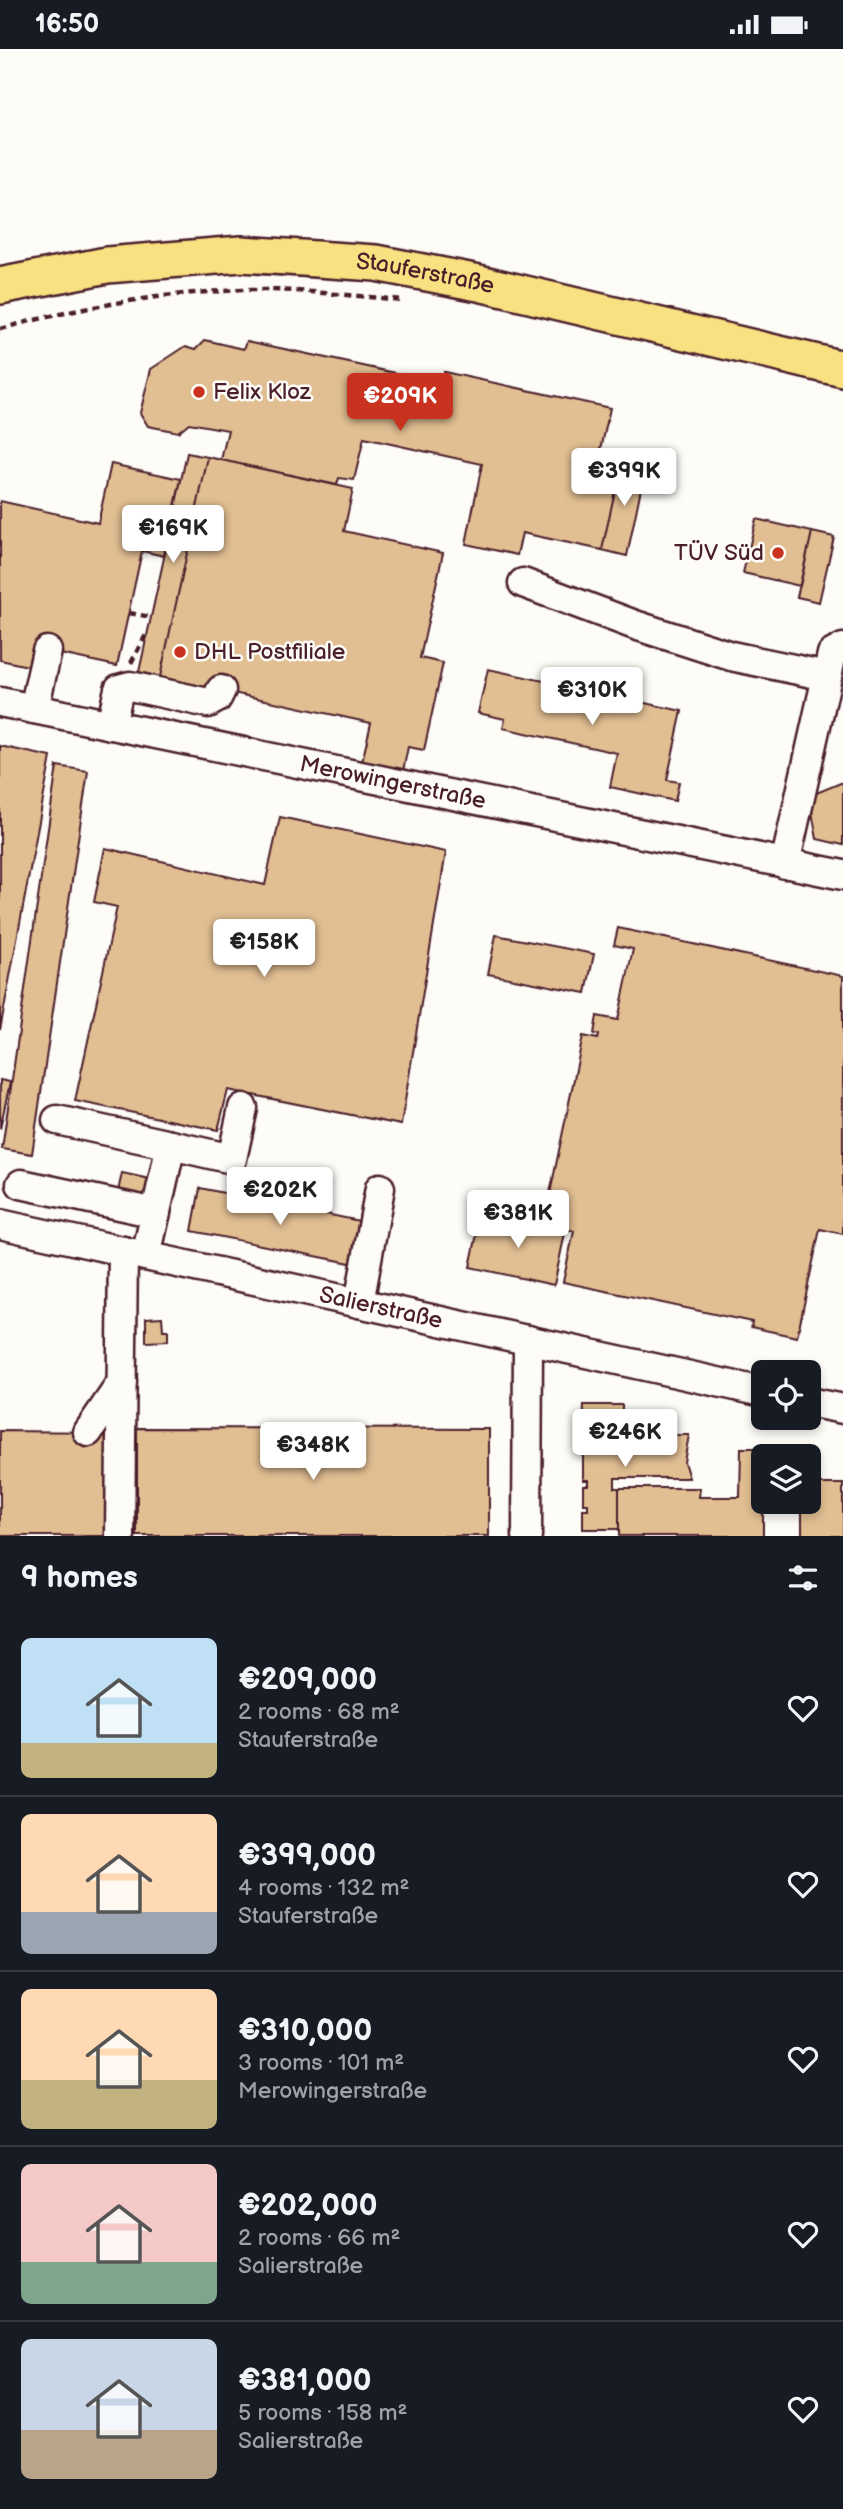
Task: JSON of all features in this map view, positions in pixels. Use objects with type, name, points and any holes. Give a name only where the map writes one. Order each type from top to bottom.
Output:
[{"type":"main road","name":"Stauferstraße","points":[[0,286],[107,265],[241,254],[376,263],[479,283],[843,369]]},
{"type":"street","points":[[523,583],[731,656],[834,659],[785,863]]},
{"type":"street","points":[[34,709],[47,651]]},
{"type":"street","points":[[111,725],[119,689],[130,686],[208,703],[217,698],[221,690]]},
{"type":"street","name":"Merowingerstraße","points":[[0,702],[843,875]]},
{"type":"street","points":[[57,1120],[232,1159],[243,1108]]},
{"type":"street","points":[[120,1536],[122,1382],[134,1253],[156,1213],[171,1145]]},
{"type":"street","points":[[21,1184],[156,1213]]},
{"type":"street","points":[[359,1303],[380,1188]]},
{"type":"street","name":"Salierstraße","points":[[0,1224],[751,1389]]},
{"type":"street","points":[[527,1536],[528,1340]]},
{"type":"street","points":[[88,1432],[122,1382]]},
{"type":"street","points":[[821,1405],[843,1409]]},
{"type":"path","points":[[0,329],[52,315],[146,297],[249,290],[409,300]]},
{"type":"path","points":[[129,613],[151,617]]},
{"type":"building","points":[[205,340],[244,349],[247,341],[442,383],[444,372],[610,408],[600,454],[622,459],[602,550],[522,533],[517,555],[466,544],[482,464],[364,438],[354,480],[339,478],[337,485],[221,460],[228,430],[189,423],[178,432],[148,426],[140,413],[151,369],[186,346],[196,349]]},
{"type":"building","points":[[187,453],[208,457],[160,677],[139,672]]},
{"type":"building","points":[[208,457],[353,489],[344,531],[443,553],[420,658],[443,663],[424,750],[408,747],[403,771],[362,762],[371,723],[160,677]]},
{"type":"building","points":[[622,459],[646,464],[627,556],[602,550]]},
{"type":"building","points":[[111,464],[181,479],[164,556],[142,551],[117,666],[32,648],[28,666],[0,660],[0,501],[98,523]]},
{"type":"building","name":"TÜV Süd","points":[[756,519],[812,532],[800,586],[743,573]]},
{"type":"building","points":[[812,532],[834,537],[819,602],[797,597]]},
{"type":"building","points":[[488,669],[682,711],[667,780],[679,782],[675,801],[610,787],[617,753],[503,728],[505,719],[478,713]]},
{"type":"building","points":[[0,746],[51,757],[0,1030]]},
{"type":"building","points":[[57,766],[88,771],[32,1154],[2,1149]]},
{"type":"building","points":[[843,782],[843,845],[817,839],[809,796]]},
{"type":"building","points":[[280,817],[446,852],[401,1125],[228,1090],[218,1130],[75,1101],[117,907],[94,902],[105,848],[265,885]]},
{"type":"building","points":[[618,928],[843,976],[843,1234],[820,1229],[797,1337],[751,1327],[752,1322],[563,1282],[574,1231],[553,1226],[557,1205],[548,1203],[583,1036],[598,1039],[599,1035],[594,1034],[597,1016],[618,1020],[633,949],[614,945]]},
{"type":"building","points":[[496,935],[594,954],[586,993],[488,974]]},
{"type":"building","points":[[0,1080],[10,1082],[0,1129]]},
{"type":"building","points":[[122,1173],[150,1179],[145,1202],[117,1196]]},
{"type":"building","points":[[200,1188],[369,1223],[360,1265],[192,1231]]},
{"type":"building","points":[[481,1215],[565,1233],[554,1285],[470,1267]]},
{"type":"building","points":[[162,1317],[163,1330],[168,1330],[168,1341],[146,1342],[146,1318]]},
{"type":"building","points":[[584,1405],[622,1405],[622,1435],[613,1435],[610,1430],[603,1428],[593,1435],[583,1435]]},
{"type":"building","points":[[137,1428],[489,1429],[489,1536],[137,1536]]},
{"type":"building","points":[[603,1428],[610,1430],[613,1435],[689,1435],[684,1462],[689,1478],[615,1478],[615,1488],[619,1488],[619,1529],[583,1529],[583,1509],[588,1509],[588,1504],[583,1504],[583,1485],[588,1485],[588,1480],[583,1480],[583,1435],[593,1435]]},
{"type":"building","points":[[0,1431],[110,1432],[110,1536],[0,1536]]},
{"type":"building","points":[[741,1448],[751,1448],[751,1514],[763,1514],[763,1536],[619,1536],[619,1488],[700,1488],[699,1497],[740,1497]]},
{"type":"building","points":[[821,1484],[843,1484],[843,1536],[802,1536],[802,1514],[821,1514]]},
{"type":"place","name":"Felix Kloz","points":[[199,392]]},
{"type":"place","name":"TÜV Süd","points":[[778,553]]},
{"type":"place","name":"DHL Postfiliale","points":[[180,652]]}]
